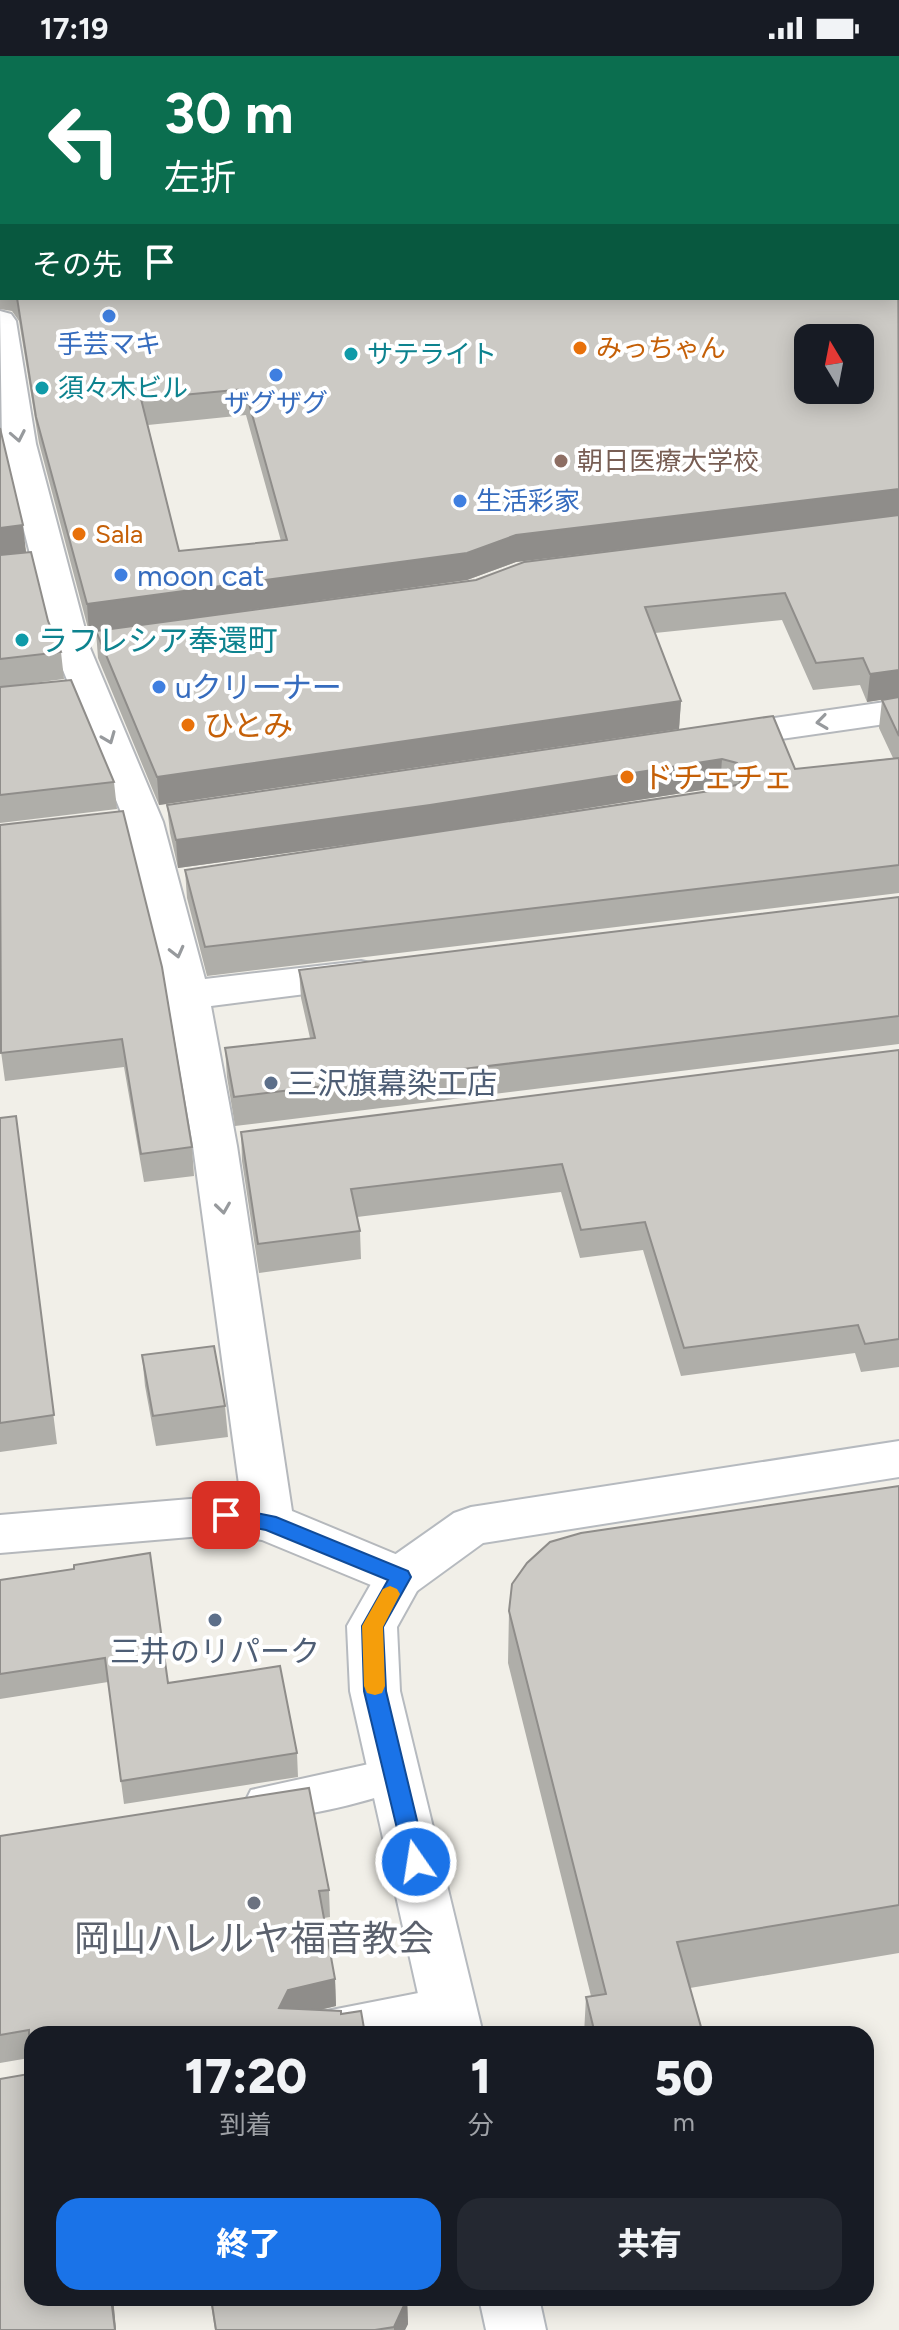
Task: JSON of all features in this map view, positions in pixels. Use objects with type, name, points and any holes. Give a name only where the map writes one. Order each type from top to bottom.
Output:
[{"type":"street","points":[[0,321],[16,430],[14,476],[88,646],[75,693],[160,820],[176,884],[188,995],[230,1144],[269,1522]]},
{"type":"street","points":[[13,568],[51,564]]},
{"type":"street","points":[[690,742],[899,711]]},
{"type":"street","points":[[101,827],[160,820]]},
{"type":"street","points":[[188,995],[393,970]]},
{"type":"street","points":[[452,2020],[375,1691],[372,1626],[400,1577],[471,1526],[899,1459]]},
{"type":"street","points":[[0,1534],[226,1515],[269,1522],[400,1577]]},
{"type":"street","points":[[511,2306],[516,2330]]},
{"type":"lane","points":[[232,1808],[325,1793],[396,1775]]},
{"type":"lane","points":[[389,2026],[452,2020]]},
{"type":"building","points":[[17,300],[898,300],[899,489],[516,535],[467,553],[87,604],[36,417]],"holes":[[[245,389],[287,540],[179,551],[141,399]]]},
{"type":"building","points":[[0,428],[23,525],[0,528]]},
{"type":"building","points":[[899,515],[899,670],[870,674],[863,658],[816,663],[785,593],[645,607],[681,701],[157,777],[96,631],[476,580],[524,562]]},
{"type":"building","points":[[31,552],[48,621],[61,652],[0,659],[0,555]]},
{"type":"building","points":[[71,680],[114,782],[0,795],[0,687]]},
{"type":"building","points":[[899,697],[899,736],[882,700]]},
{"type":"building","points":[[773,716],[795,769],[899,758],[899,865],[205,947],[185,870],[723,789],[739,784],[744,772],[737,763],[722,759],[430,805],[176,840],[167,805]]},
{"type":"building","points":[[123,811],[162,967],[192,1147],[141,1154],[122,1039],[1,1053],[0,825]]},
{"type":"building","points":[[899,897],[899,1016],[234,1097],[225,1048],[315,1038],[299,970]]},
{"type":"building","points":[[899,1050],[899,1339],[865,1344],[858,1325],[684,1348],[645,1222],[581,1230],[562,1164],[351,1189],[360,1231],[258,1244],[241,1132]]},
{"type":"building","points":[[16,1116],[54,1415],[0,1423],[0,1118]]},
{"type":"building","points":[[214,1346],[225,1406],[153,1416],[142,1355]]},
{"type":"building","points":[[899,1486],[899,1905],[677,1942],[701,2026],[593,2026],[586,1997],[606,1994],[509,1611],[512,1584],[527,1563],[550,1542],[581,1533]]},
{"type":"building","points":[[150,1553],[168,1683],[280,1666],[297,1753],[121,1781],[105,1658],[0,1674],[0,1580]]},
{"type":"building","points":[[309,1788],[329,1890],[319,1891],[335,1979],[288,1990],[279,2008],[341,2011],[341,2014],[361,2011],[364,2026],[24,2026],[24,2031],[0,2035],[0,1836]]},
{"type":"building","points":[[24,2075],[24,2306],[112,2306],[115,2330],[0,2330],[0,2079]]},
{"type":"building","points":[[212,2306],[404,2306],[394,2327],[375,2330],[216,2330]]},
{"type":"slow traffic","points":[[375,1686],[372,1626],[390,1594]]},
{"type":"place","name":"手芸マキ","points":[[109,316]]},
{"type":"place","name":"みっちゃん","points":[[580,348]]},
{"type":"place","name":"サテライト","points":[[351,354]]},
{"type":"place","name":"ザグザグ","points":[[276,375]]},
{"type":"place","name":"須々木ビル","points":[[42,388]]},
{"type":"place","name":"朝日医療大学校","points":[[561,461]]},
{"type":"place","name":"生活彩家","points":[[460,501]]},
{"type":"place","name":"Sala","points":[[79,534]]},
{"type":"place","name":"moon cat","points":[[121,575]]},
{"type":"place","name":"ラフレシア奉還町","points":[[22,640]]},
{"type":"place","name":"uクリーナー","points":[[159,687]]},
{"type":"place","name":"ひとみ","points":[[188,725]]},
{"type":"place","name":"ドチェチェ","points":[[627,777]]},
{"type":"place","name":"三沢旗幕染工店","points":[[271,1083]]},
{"type":"place","name":"三井のリパーク","points":[[215,1620]]},
{"type":"place","name":"岡山ハレルヤ福音教会","points":[[254,1903]]},
{"type":"route","points":[[226,1515],[269,1522],[400,1577],[372,1626],[375,1691],[416,1862]]}]
